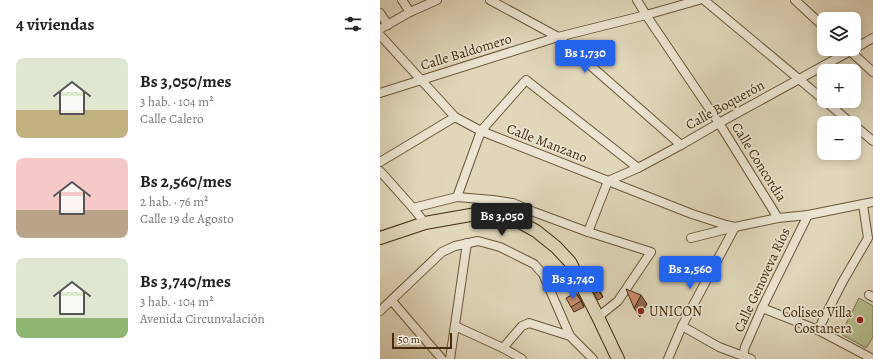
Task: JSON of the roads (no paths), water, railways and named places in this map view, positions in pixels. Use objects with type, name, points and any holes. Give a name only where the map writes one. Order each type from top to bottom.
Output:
[{"type":"highway","points":[[380,238],[425,223],[476,214],[499,216],[516,220],[536,231],[556,247],[570,262],[618,359]]},
{"type":"street","points":[[402,0],[410,12]]},
{"type":"street","points":[[380,29],[410,12],[437,0]]},
{"type":"street","points":[[490,0],[558,37],[682,145]]},
{"type":"street","name":"Calle Concordia","points":[[637,0],[719,123],[778,218]]},
{"type":"street","name":"Calle Baldomero","points":[[380,93],[558,37],[699,0]]},
{"type":"street","points":[[704,0],[817,95]]},
{"type":"street","points":[[795,0],[817,20]]},
{"type":"street","points":[[380,13],[388,24]]},
{"type":"street","name":"Calle Manzano","points":[[380,35],[455,117],[481,131],[692,214],[726,225],[735,226]]},
{"type":"street","name":"Calle Boquerón","points":[[861,45],[873,38]]},
{"type":"street","name":"Calle Boquerón","points":[[608,181],[638,168],[682,145],[841,56]]},
{"type":"street","points":[[857,56],[873,72]]},
{"type":"street","points":[[457,197],[481,131],[526,80],[638,168]]},
{"type":"street","points":[[833,108],[843,116]]},
{"type":"street","points":[[380,162],[455,117]]},
{"type":"street","points":[[861,131],[873,141]]},
{"type":"street","points":[[380,170],[425,223]]},
{"type":"street","points":[[588,232],[608,181]]},
{"type":"street","points":[[413,208],[457,197],[513,203],[588,232],[651,252],[618,301],[598,317]]},
{"type":"street","points":[[692,238],[735,226],[778,218],[808,215],[873,202]]},
{"type":"street","points":[[818,330],[843,281],[868,238],[862,205]]},
{"type":"street","name":"Calle Genoveva Ríos","points":[[747,358],[745,347],[762,308],[808,215]]},
{"type":"street","points":[[668,359],[682,326],[735,226]]},
{"type":"street","points":[[380,312],[442,252],[455,246],[478,241],[500,247],[534,264],[543,274],[570,336],[593,359]]},
{"type":"street","points":[[450,359],[467,243]]},
{"type":"street","points":[[392,301],[442,359]]},
{"type":"street","points":[[762,308],[818,330],[871,357]]},
{"type":"street","points":[[503,348],[522,326],[529,323],[570,336]]},
{"type":"street","points":[[455,326],[503,348],[522,359]]},
{"type":"street","points":[[682,326],[719,347],[747,358]]},
{"type":"place","name":"UNICON","points":[[641,311]]},
{"type":"place","name":"Coliseo Villa Costanera","points":[[860,320]]}]
